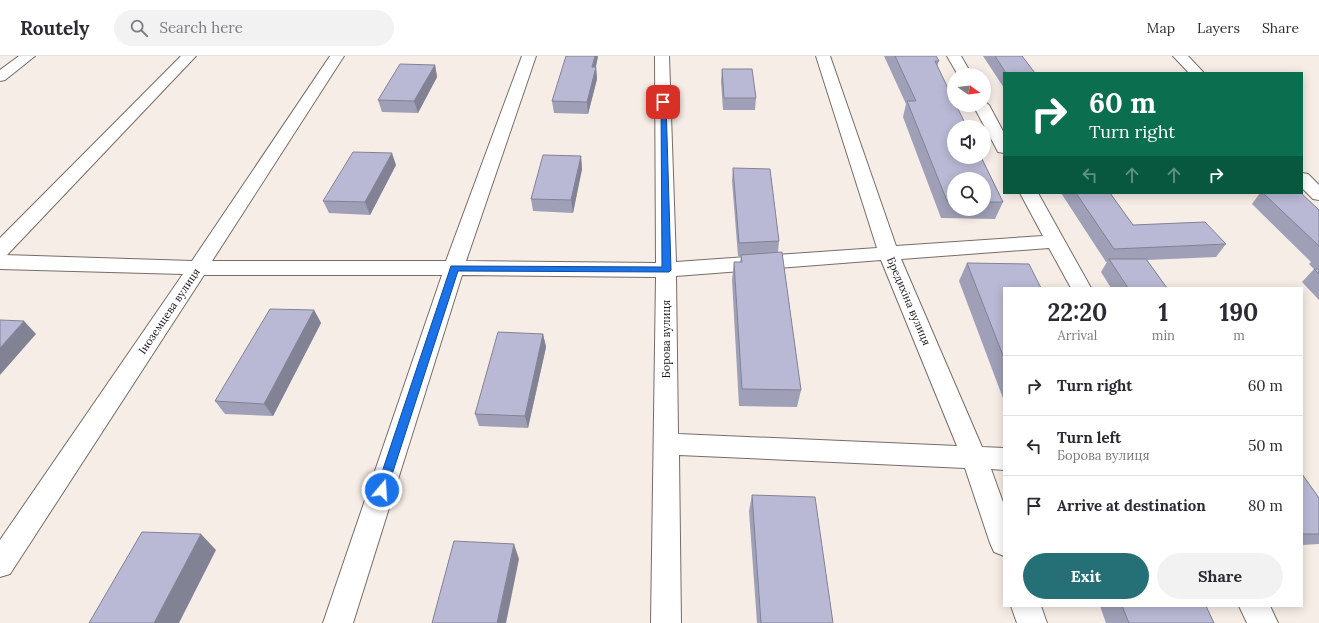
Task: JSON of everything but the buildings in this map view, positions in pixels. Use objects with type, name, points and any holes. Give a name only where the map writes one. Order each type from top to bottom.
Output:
[{"type":"street","points":[[0,77],[28,56]]},
{"type":"street","points":[[0,250],[189,56]]},
{"type":"street","name":"Іноземцева вулиця","points":[[0,564],[198,268],[337,56]]},
{"type":"street","points":[[338,623],[454,268],[529,56]]},
{"type":"street","name":"Борова вулиця","points":[[662,56],[666,270],[666,623]]},
{"type":"street","name":"Бредихіна вулиця","points":[[823,56],[889,255],[974,457],[1003,540]]},
{"type":"street","points":[[954,56],[961,68]]},
{"type":"street","points":[[1180,56],[1196,72]]},
{"type":"street","points":[[985,112],[1003,146]]},
{"type":"street","points":[[1303,179],[1319,195]]},
{"type":"street","points":[[1030,194],[1080,287]]},
{"type":"street","points":[[0,262],[198,268],[666,270],[889,255],[1055,241]]},
{"type":"street","points":[[666,444],[1003,459]]},
{"type":"street","points":[[1026,607],[1032,623]]},
{"type":"street","points":[[1255,607],[1263,623]]},
{"type":"route","points":[[382,490],[454,268],[666,270],[663,102]]}]
